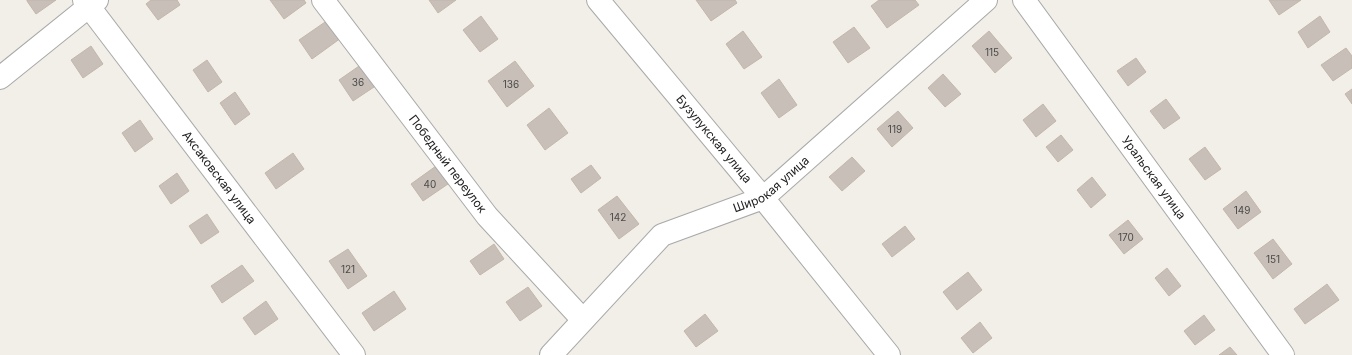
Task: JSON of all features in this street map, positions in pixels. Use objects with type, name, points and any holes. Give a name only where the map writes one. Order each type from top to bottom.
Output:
[{"type":"street","name":"Победный переулок","points":[[323,0],[487,216],[582,320]]},
{"type":"street","name":"Бузулукская улица","points":[[598,0],[762,198],[889,355]]},
{"type":"street","name":"Широкая улица","points":[[551,355],[662,235],[762,198],[986,0]]},
{"type":"street","name":"Уральская улица","points":[[1024,0],[1283,355]]},
{"type":"street","points":[[0,78],[90,2]]},
{"type":"street","name":"Аксаковская улица","points":[[90,2],[354,355]]},
{"type":"building","points":[[27,0],[56,0],[36,14]]},
{"type":"building","points":[[151,0],[177,0],[180,5],[158,20],[146,4]]},
{"type":"building","points":[[270,0],[304,0],[306,3],[284,19]]},
{"type":"building","points":[[429,0],[456,0],[438,13]]},
{"type":"building","points":[[696,0],[735,0],[737,3],[711,21]]},
{"type":"building","points":[[879,0],[915,0],[919,5],[887,28],[871,6]]},
{"type":"building","points":[[1269,0],[1301,0],[1279,15]]},
{"type":"building","points":[[481,16],[498,39],[480,52],[463,30]]},
{"type":"building","points":[[1320,16],[1330,32],[1308,48],[1298,32]]},
{"type":"building","points":[[328,20],[341,38],[312,59],[299,40]]},
{"type":"building","points":[[854,27],[870,48],[848,63],[833,42]]},
{"type":"building","points":[[743,31],[762,57],[744,69],[726,44]]},
{"type":"building","points":[[989,31],[1012,58],[995,73],[972,46]]},
{"type":"building","points":[[91,46],[103,64],[83,78],[71,60]]},
{"type":"building","points":[[1346,48],[1352,56],[1352,68],[1333,81],[1321,65]]},
{"type":"building","points":[[1136,58],[1146,72],[1128,86],[1117,71]]},
{"type":"building","points":[[207,60],[222,82],[208,92],[193,70]]},
{"type":"building","points":[[515,61],[534,86],[507,107],[488,81]]},
{"type":"building","points":[[362,64],[377,85],[353,101],[339,80]]},
{"type":"building","points":[[943,74],[961,94],[945,107],[928,88]]},
{"type":"building","points":[[779,79],[797,105],[779,118],[761,93]]},
{"type":"building","points":[[1352,89],[1352,104],[1345,94]]},
{"type":"building","points":[[235,92],[250,114],[235,125],[220,103]]},
{"type":"building","points":[[1166,99],[1180,118],[1164,129],[1150,111]]},
{"type":"building","points":[[1043,104],[1056,121],[1036,137],[1023,120]]},
{"type":"building","points":[[549,108],[568,133],[545,150],[527,125]]},
{"type":"building","points":[[898,111],[913,128],[892,147],[877,129]]},
{"type":"building","points":[[140,120],[153,139],[135,152],[122,133]]},
{"type":"building","points":[[1061,135],[1073,150],[1058,162],[1046,147]]},
{"type":"building","points":[[1205,147],[1221,169],[1205,180],[1189,159]]},
{"type":"building","points":[[293,153],[304,169],[276,189],[265,173]]},
{"type":"building","points":[[852,157],[865,171],[842,191],[829,177]]},
{"type":"building","points":[[591,165],[601,178],[581,193],[571,179]]},
{"type":"building","points":[[436,166],[448,184],[423,201],[411,184]]},
{"type":"building","points":[[177,173],[189,191],[171,204],[159,186]]},
{"type":"building","points":[[1092,177],[1106,195],[1091,208],[1077,190]]},
{"type":"building","points":[[1246,191],[1261,212],[1238,229],[1223,209]]},
{"type":"building","points":[[617,196],[639,224],[619,239],[598,210]]},
{"type":"building","points":[[207,214],[219,232],[201,244],[189,226]]},
{"type":"building","points":[[1128,220],[1143,239],[1124,254],[1109,235]]},
{"type":"building","points":[[905,226],[915,239],[892,257],[882,244]]},
{"type":"building","points":[[1273,239],[1292,264],[1273,279],[1254,253]]},
{"type":"building","points":[[494,244],[504,259],[480,275],[470,261]]},
{"type":"building","points":[[348,249],[367,276],[348,289],[329,261]]},
{"type":"building","points":[[242,265],[254,281],[222,303],[211,286]]},
{"type":"building","points":[[1167,268],[1181,286],[1169,296],[1155,278]]},
{"type":"building","points":[[968,272],[982,290],[957,310],[943,292]]},
{"type":"building","points":[[1327,284],[1339,300],[1305,324],[1294,309]]},
{"type":"building","points":[[528,287],[542,306],[520,321],[506,302]]},
{"type":"building","points":[[394,291],[406,309],[374,331],[362,313]]},
{"type":"building","points":[[266,301],[278,319],[255,335],[243,318]]},
{"type":"building","points":[[705,314],[718,331],[696,347],[684,331]]},
{"type":"building","points":[[1204,315],[1215,330],[1195,345],[1184,331]]},
{"type":"building","points":[[980,322],[992,338],[973,353],[961,338]]},
{"type":"building","points":[[1230,347],[1237,355],[1219,355]]}]
